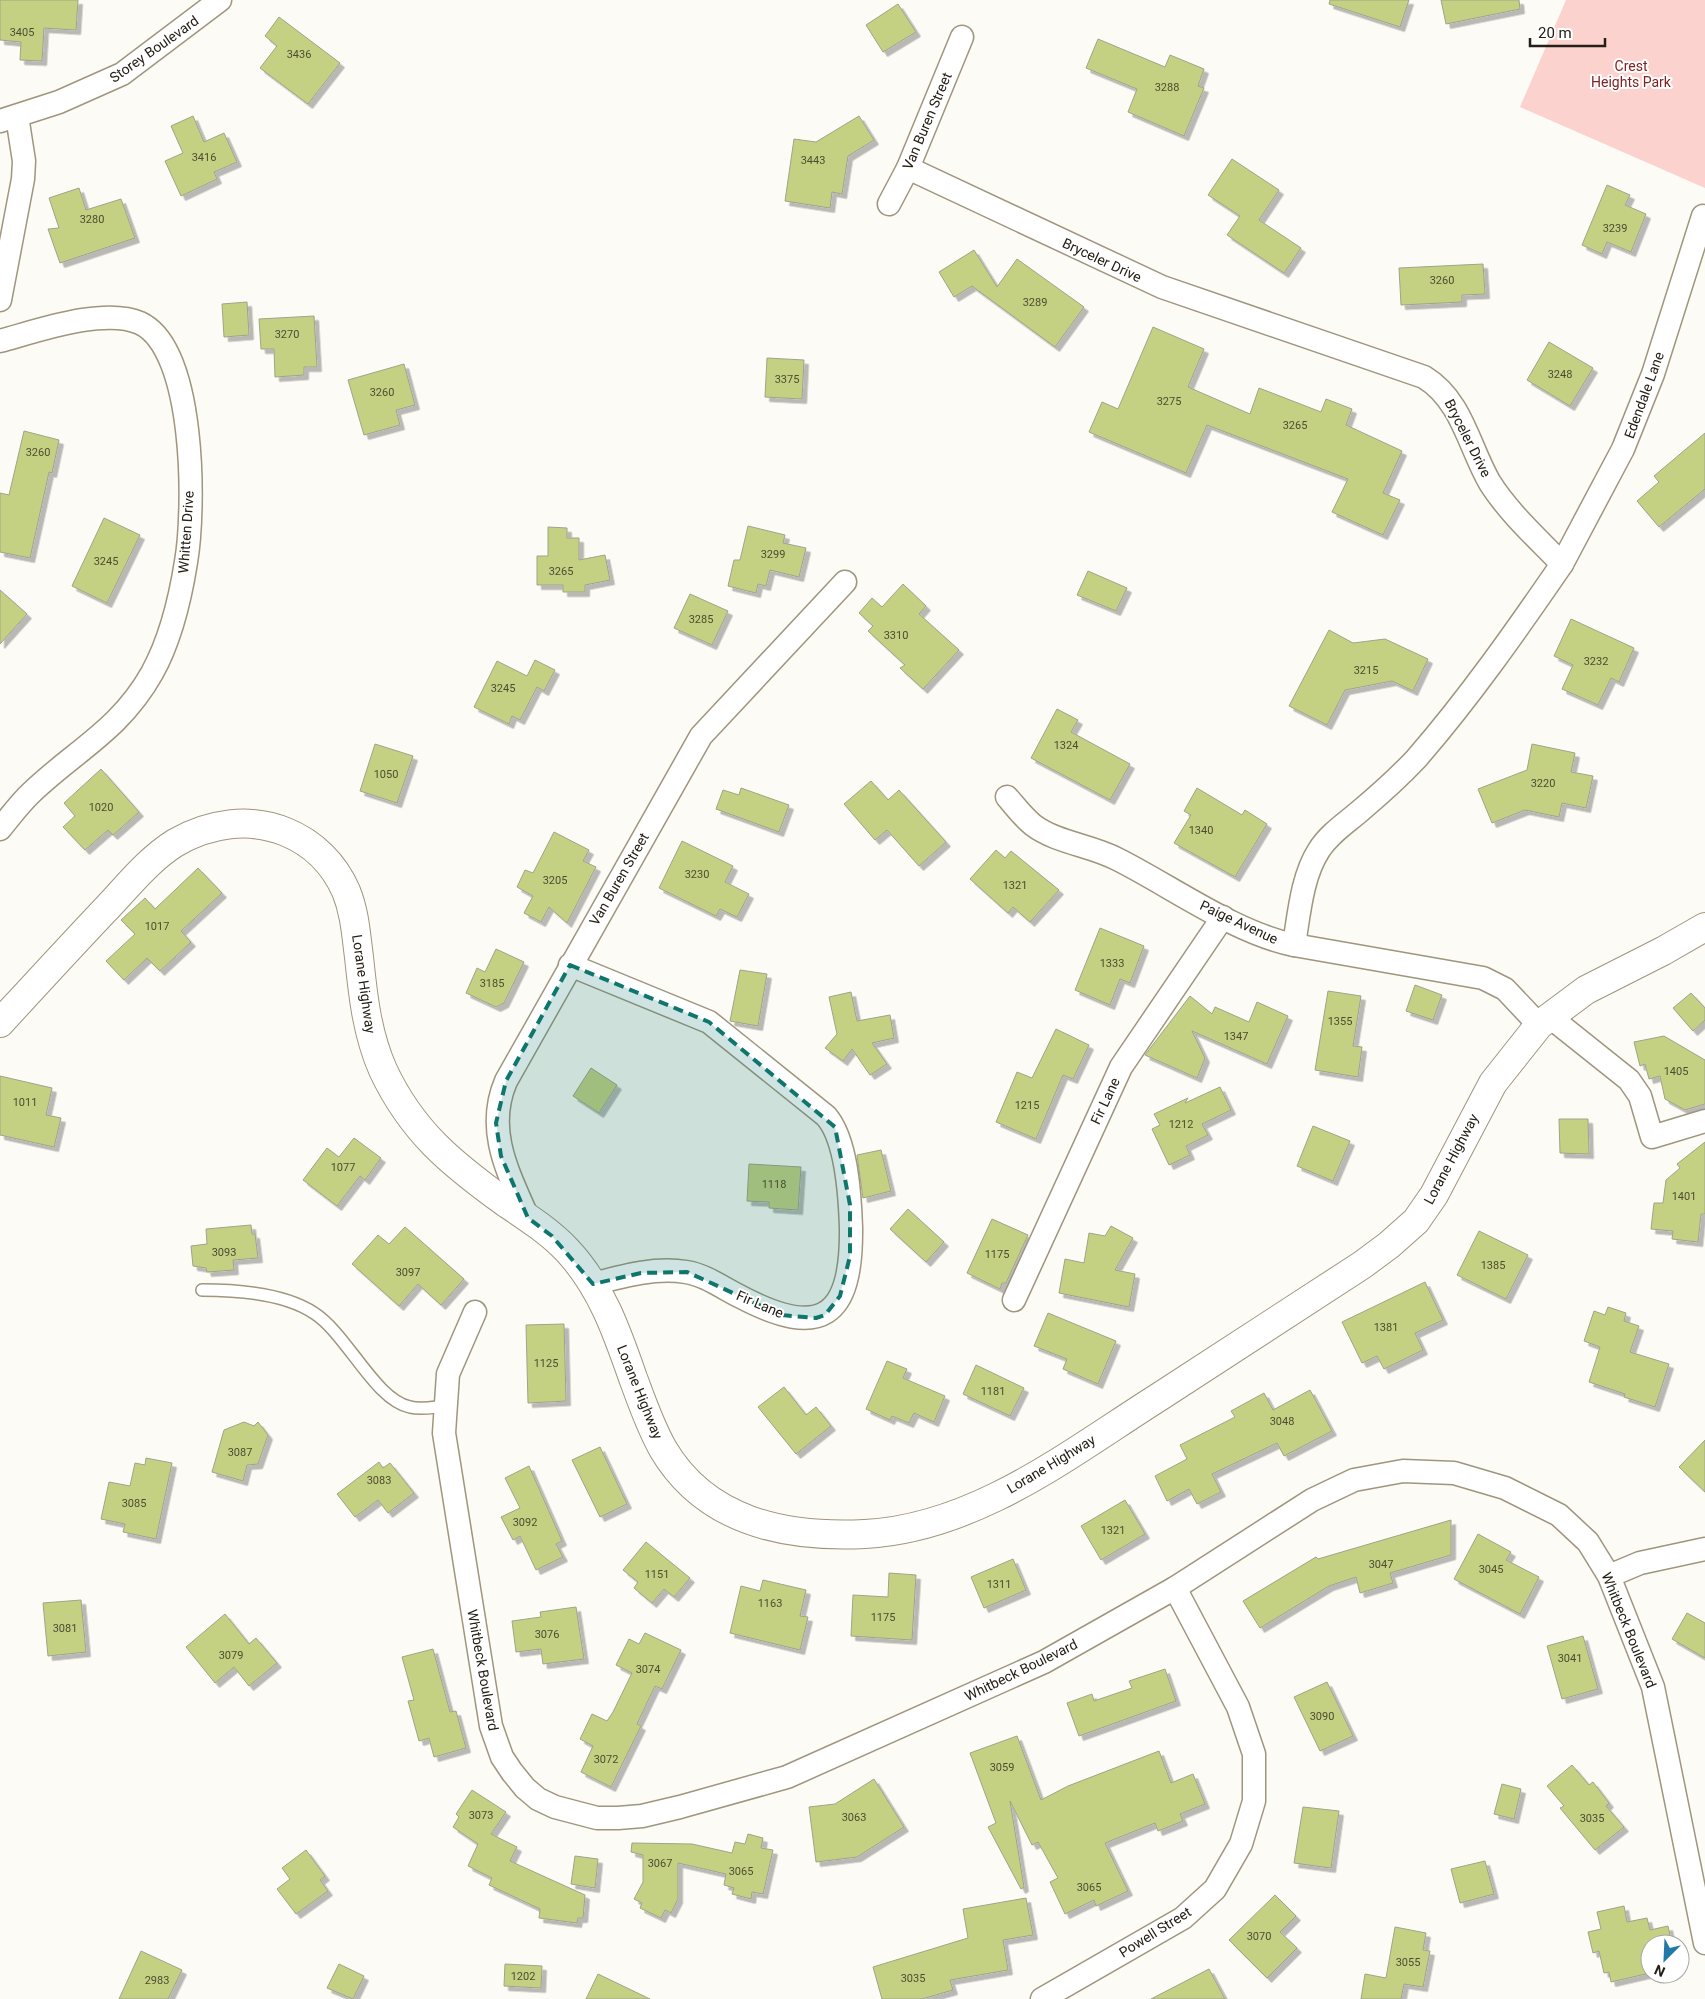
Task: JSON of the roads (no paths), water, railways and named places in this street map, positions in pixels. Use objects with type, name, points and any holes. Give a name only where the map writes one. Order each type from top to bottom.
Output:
[{"type":"street","name":"Storey Boulevard","points":[[8,118],[59,102],[122,74],[220,0]]},
{"type":"street","name":"Van Buren Street","points":[[889,204],[908,168],[962,37]]},
{"type":"street","points":[[0,300],[23,179],[24,161],[8,118]]},
{"type":"street","name":"Bryceler Drive","points":[[908,168],[1162,287],[1424,377],[1436,384],[1453,404],[1490,483],[1513,513],[1562,564]]},
{"type":"street","name":"Edendale Lane","points":[[1562,564],[1623,450],[1653,374],[1703,216]]},
{"type":"street","name":"Whitten Drive","points":[[0,341],[63,324],[110,318],[130,319],[143,324],[152,332],[167,350],[185,412],[188,440],[190,510],[187,560],[178,607],[167,642],[152,674],[122,716],[31,792],[0,830]]},
{"type":"street","points":[[1294,945],[1312,863],[1319,849],[1329,837],[1371,802],[1415,759],[1493,661],[1562,564]]},
{"type":"street","name":"Van Buren Street","points":[[528,1218],[501,1156],[496,1123],[498,1106],[506,1081],[701,736],[845,582]]},
{"type":"street","name":"Paige Avenue","points":[[1007,797],[1032,825],[1045,833],[1116,858],[1223,917],[1278,941],[1483,978],[1506,989],[1545,1021],[1630,1080],[1640,1096],[1652,1137],[1705,1121]]},
{"type":"street","name":"Lorane Highway","points":[[0,1023],[144,868],[175,844],[209,828],[241,823],[266,824],[293,835],[315,848],[333,867],[345,889],[354,913],[369,1032],[384,1072],[419,1128],[458,1167],[528,1218],[568,1251],[593,1284],[612,1318],[648,1421],[665,1453],[694,1489],[718,1506],[741,1517],[786,1531],[870,1534],[912,1527],[965,1510],[1026,1482],[1353,1271],[1389,1245],[1416,1220],[1434,1195],[1493,1083],[1545,1021],[1586,990],[1663,951],[1705,927]]},
{"type":"street","name":"Fir Lane","points":[[1014,1300],[1121,1067],[1223,917]]},
{"type":"street","name":"Fir Lane","points":[[570,965],[709,1022],[826,1116],[835,1127],[842,1148],[850,1205],[850,1256],[848,1270],[840,1296],[825,1315],[806,1319],[781,1315],[711,1281],[687,1272],[641,1273],[593,1284]]},
{"type":"street","name":"Whitbeck Boulevard","points":[[475,1312],[448,1374],[444,1432],[491,1726],[496,1742],[512,1772],[525,1788],[538,1799],[576,1814],[597,1818],[642,1816],[787,1777],[1044,1662],[1176,1588],[1312,1500],[1354,1480],[1403,1471],[1454,1473],[1505,1488],[1559,1515],[1588,1542],[1609,1576],[1653,1688],[1705,1943]]},
{"type":"street","points":[[1609,1576],[1640,1563],[1705,1549]]},
{"type":"street","name":"Powell Street","points":[[1042,1999],[1183,1918],[1215,1889],[1241,1844],[1254,1801],[1254,1754],[1238,1707],[1176,1588]]},
{"type":"lane","points":[[202,1290],[262,1296],[303,1307],[334,1328],[390,1397],[410,1407],[445,1406]]},
{"type":"park label","name":"Crest Heights Park","points":[[1631,74]]}]
